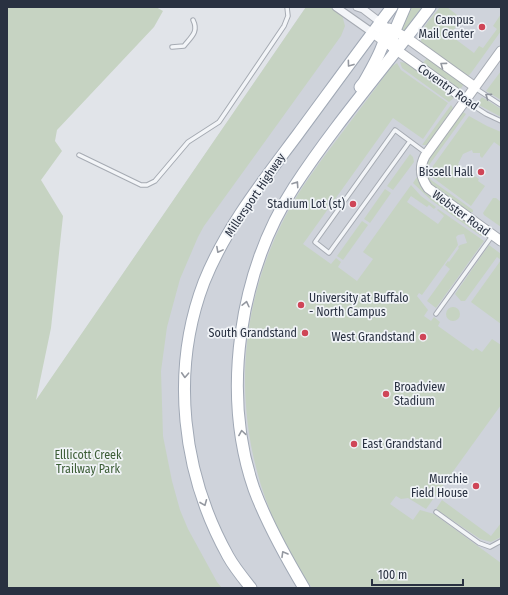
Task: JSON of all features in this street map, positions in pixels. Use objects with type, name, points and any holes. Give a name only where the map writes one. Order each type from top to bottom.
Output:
[{"type":"main road","name":"Millersport Highway","points":[[251,588],[228,557],[199,491],[187,434],[185,413],[186,362],[191,329],[204,282],[215,258],[247,203],[392,7]]},
{"type":"main road","points":[[396,50],[392,45],[392,40],[394,31],[405,7]]},
{"type":"main road","points":[[304,588],[276,540],[264,515],[245,455],[237,386],[241,330],[247,302],[255,270],[267,238],[293,188],[333,132],[430,7]]},
{"type":"main road","points":[[333,132],[346,106],[364,82],[384,41],[384,26],[380,22]]},
{"type":"street","points":[[336,7],[373,33]]},
{"type":"street","points":[[357,7],[363,9],[380,22]]},
{"type":"street","name":"Coventry Road","points":[[380,22],[407,38],[475,87]]},
{"type":"street","name":"Coventry Road","points":[[373,33],[466,100]]},
{"type":"street","name":"Webster Road","points":[[501,51],[427,153],[422,163],[421,173],[423,181],[428,188],[501,242]]},
{"type":"lane","points":[[79,155],[141,185],[147,185],[155,181],[188,142],[219,122],[284,26],[288,16],[287,7]]},
{"type":"lane","points":[[172,47],[184,46],[195,32],[196,26],[193,20]]},
{"type":"lane","name":"Coventry Road","points":[[475,87],[501,105]]},
{"type":"lane","name":"Coventry Road","points":[[466,100],[486,114],[501,121]]},
{"type":"lane","points":[[410,141],[329,253],[315,242],[395,130],[427,153]]},
{"type":"lane","points":[[436,314],[493,236]]},
{"type":"lane","points":[[436,512],[479,543],[490,547],[501,541]]},
{"type":"shaded area","name":"University at Buffalo - North Campus","points":[[306,7],[501,7],[501,588],[121,588],[7,443]]},
{"type":"green space","name":"Elllicott Creek Trailway Park","points":[[7,7],[156,7],[163,11],[154,27],[57,130],[55,141],[62,151],[41,180],[63,216],[51,328],[36,400],[306,7],[340,7],[345,26],[341,36],[204,226],[198,237],[180,279],[167,327],[161,371],[163,436],[172,481],[180,510],[188,529],[217,582],[222,588],[7,588]]},
{"type":"green space","points":[[408,7],[422,7],[404,32],[398,30]]},
{"type":"green space","points":[[440,7],[447,7],[462,19],[450,35],[474,53],[479,46],[483,48],[497,29],[493,26],[501,14],[501,31],[467,77],[422,44],[421,39],[423,29]]},
{"type":"green space","points":[[427,58],[464,84],[459,91],[422,64]]},
{"type":"green space","points":[[400,62],[407,63],[455,97],[449,102],[402,68]]},
{"type":"green space","points":[[397,63],[401,70],[448,103],[423,139],[393,118],[303,244],[331,264],[336,258],[341,262],[338,267],[357,281],[373,259],[363,252],[411,185],[421,196],[436,207],[434,209],[429,205],[427,207],[411,196],[407,202],[438,224],[444,216],[437,210],[438,209],[484,241],[436,308],[427,301],[450,269],[445,265],[448,261],[449,262],[460,245],[467,243],[464,234],[456,237],[458,245],[422,295],[419,293],[417,296],[428,310],[424,316],[431,321],[434,317],[440,322],[438,326],[473,351],[476,348],[482,352],[492,339],[501,345],[501,405],[426,509],[408,498],[401,499],[396,496],[390,504],[413,520],[420,510],[434,514],[501,563],[501,588],[312,588],[286,545],[266,500],[253,454],[246,406],[246,358],[252,310],[265,263],[285,217],[302,188],[391,67]]},
{"type":"green space","points":[[501,71],[501,100],[486,91]]},
{"type":"green space","points":[[482,97],[501,109],[501,117],[477,104]]},
{"type":"green space","points":[[451,105],[453,108],[427,145],[422,145]]},
{"type":"green space","points":[[463,112],[466,114],[429,165],[427,170],[429,159]]},
{"type":"green space","points":[[469,116],[501,132],[501,147],[494,142],[482,158],[480,153],[473,153],[472,150],[463,154],[458,164],[479,179],[478,181],[485,186],[471,206],[432,177],[430,173],[433,166]]},
{"type":"green space","points":[[410,154],[413,157],[414,162],[393,190],[387,186]]},
{"type":"green space","points":[[428,174],[431,180],[473,210],[473,212],[468,213],[431,186],[426,175]]},
{"type":"green space","points":[[417,177],[424,189],[484,233],[484,236],[481,236],[431,200],[413,183]]},
{"type":"green space","points":[[385,189],[391,193],[370,223],[364,219]]},
{"type":"green space","points":[[493,198],[496,198],[501,202],[501,227],[483,213]]},
{"type":"green space","points":[[362,221],[368,225],[343,260],[337,256]]},
{"type":"green space","points":[[489,245],[501,254],[501,260],[497,257],[465,301],[461,301],[455,294]]},
{"type":"green space","points":[[501,260],[501,324],[471,302]]},
{"type":"green space","points":[[450,307],[456,307],[460,311],[460,317],[456,321],[450,321],[446,317],[446,311]]},
{"type":"green space","points":[[442,500],[491,536],[501,523],[501,537],[491,542],[480,539],[436,509]]},
{"type":"place","name":"Campus Mail Center","points":[[482,27]]},
{"type":"place","name":"Bissell Hall","points":[[481,172]]},
{"type":"place","name":"Stadium Lot (st)","points":[[353,204]]},
{"type":"place","name":"University at Buffalo - North Campus","points":[[301,305]]},
{"type":"place","name":"South Grandstand","points":[[305,333]]},
{"type":"place","name":"West Grandstand","points":[[423,337]]},
{"type":"place","name":"Broadview Stadium","points":[[386,394]]},
{"type":"place","name":"East Grandstand","points":[[354,444]]},
{"type":"place","name":"Murchie Field House","points":[[476,486]]}]
